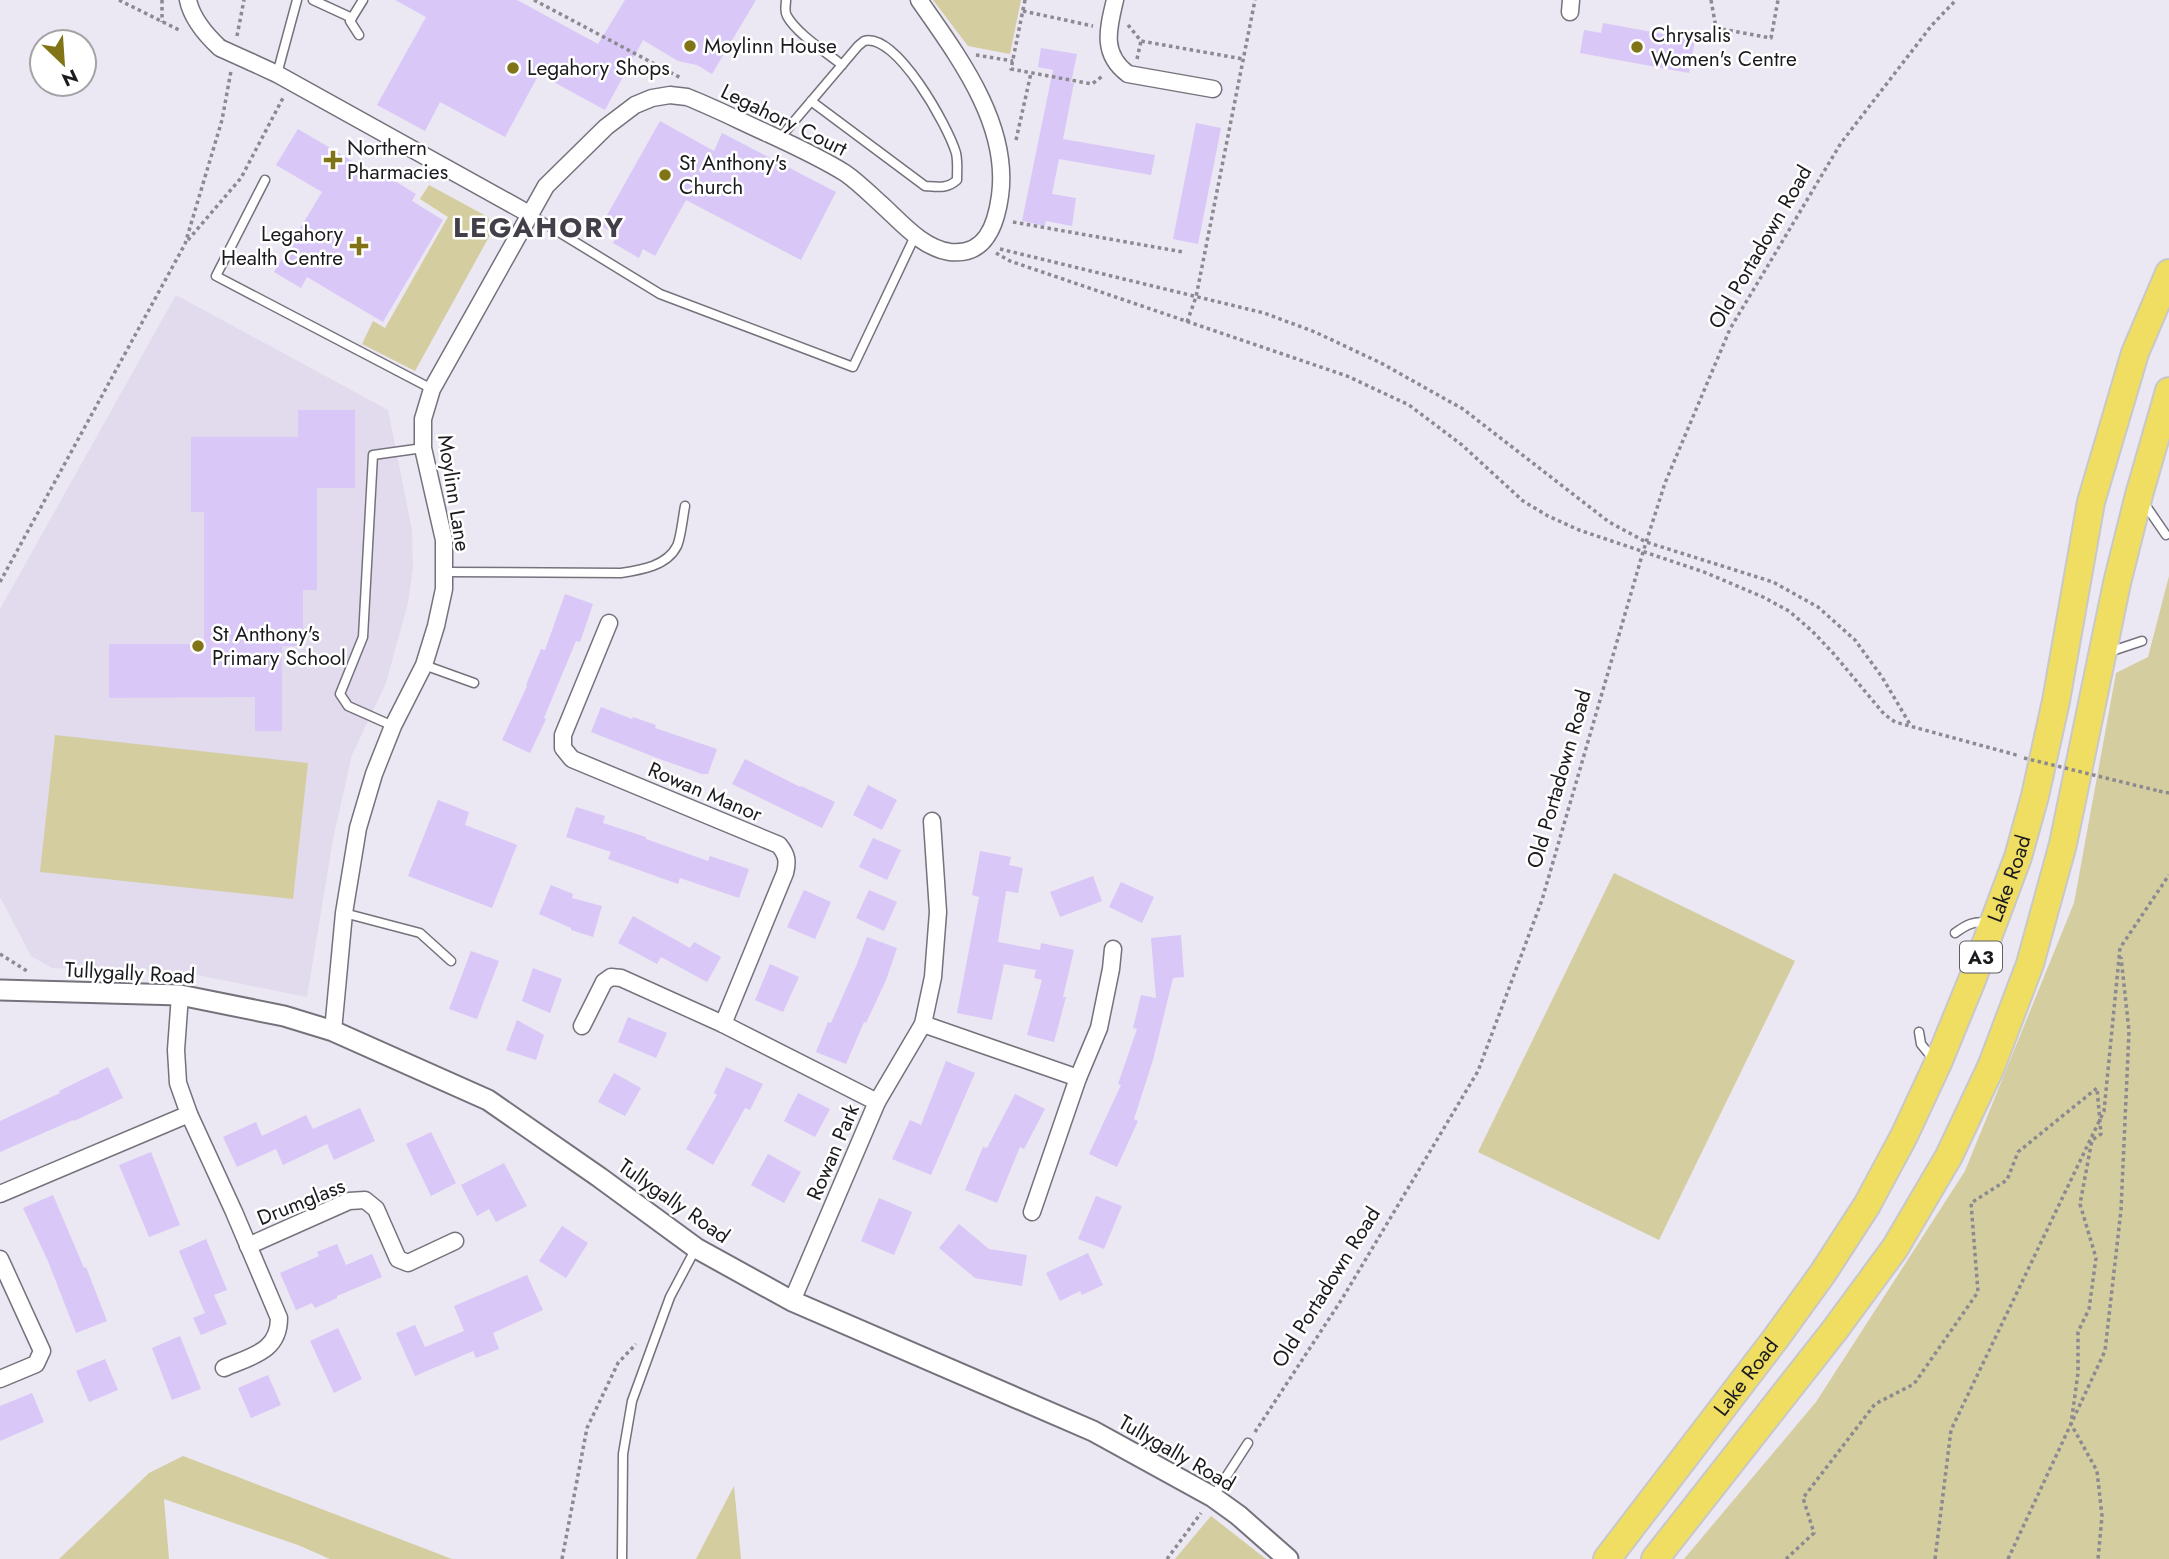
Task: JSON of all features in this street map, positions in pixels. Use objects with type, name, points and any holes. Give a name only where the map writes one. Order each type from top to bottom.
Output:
[{"type":"highway","name":"Lake Road","points":[[1607,1559],[1761,1359],[1823,1273],[1867,1205],[1905,1136],[1938,1063],[2018,857],[2035,796],[2058,687],[2091,502],[2135,353],[2169,273]]},
{"type":"highway","name":"Lake Road","points":[[1655,1559],[1834,1331],[1887,1258],[1950,1156],[1991,1067],[2031,964],[2063,844],[2139,495],[2169,391]]},
{"type":"street","points":[[188,0],[196,20],[222,44],[531,215]]},
{"type":"street","points":[[919,0],[976,90],[993,127],[1002,170],[997,219],[985,240],[979,244]]},
{"type":"street","points":[[1115,0],[1109,43],[1117,66],[1128,74],[1213,89]]},
{"type":"street","name":"Legahory Court","points":[[531,215],[546,186],[606,127],[635,106],[652,98],[670,95],[694,99],[847,174],[915,236],[936,248],[961,252],[979,244]]},
{"type":"street","name":"Moylinn Lane","points":[[333,1031],[344,913],[358,828],[373,774],[393,726],[424,665],[441,601],[444,540],[423,448],[423,419],[432,389],[531,215]]},
{"type":"street","name":"Rowan Manor","points":[[608,623],[563,735],[563,748],[572,759],[779,845],[786,854],[788,864],[785,873],[723,1024]]},
{"type":"street","name":"Rowan Park","points":[[792,1301],[877,1102],[923,1024],[933,977],[938,912],[932,821]]},
{"type":"street","points":[[1032,1212],[1078,1079],[1099,1028],[1114,949]]},
{"type":"street","points":[[582,1026],[604,982],[611,977],[621,978],[723,1024],[877,1102]]},
{"type":"street","name":"Tullygally Road","points":[[0,990],[180,995],[284,1016],[333,1031],[488,1100],[696,1248],[792,1301],[1093,1432],[1213,1497],[1288,1559]]},
{"type":"street","name":"Drumglass","points":[[180,995],[176,1050],[178,1083],[189,1114],[279,1318],[279,1333],[261,1352],[224,1368]]},
{"type":"street","points":[[923,1024],[1078,1079]]},
{"type":"street","points":[[0,1194],[189,1114]]},
{"type":"street","name":"Drumglass","points":[[248,1246],[349,1201],[365,1200],[376,1209],[398,1259],[408,1263],[455,1241]]},
{"type":"street","points":[[0,1259],[42,1351],[36,1364],[0,1379]]},
{"type":"lane","points":[[284,78],[297,0]]},
{"type":"lane","points":[[313,0],[352,18]]},
{"type":"lane","points":[[359,35],[351,25],[352,18],[363,0]]},
{"type":"lane","points":[[786,0],[789,19],[842,65]]},
{"type":"lane","points":[[779,139],[811,101],[858,46],[869,40],[885,46],[896,55],[923,91],[955,151],[957,180],[950,186],[941,188],[925,186],[811,101]]},
{"type":"lane","points":[[265,180],[216,276],[432,389]]},
{"type":"lane","points":[[531,215],[660,294],[853,367],[915,236]]},
{"type":"lane","points":[[393,726],[348,705],[340,694],[363,637],[373,455],[423,448]]},
{"type":"lane","points":[[2139,495],[2166,535]]},
{"type":"lane","points":[[444,572],[621,573],[648,569],[677,546],[685,506]]},
{"type":"lane","points":[[2103,653],[2142,641]]},
{"type":"lane","points":[[424,665],[474,683]]},
{"type":"lane","points":[[344,913],[420,933],[451,961]]},
{"type":"lane","points":[[1955,933],[1966,925],[1979,921],[1993,925]]},
{"type":"lane","points":[[1919,1032],[1921,1044],[1938,1063]]},
{"type":"lane","points":[[622,1559],[623,1454],[632,1401],[670,1297],[696,1248]]},
{"type":"lane","points":[[1213,1497],[1248,1443]]},
{"type":"path","points":[[119,0],[179,31],[222,44],[244,0]]},
{"type":"path","points":[[162,0],[162,23]]},
{"type":"path","points":[[534,0],[692,84],[694,99]]},
{"type":"path","points":[[1026,0],[1011,69],[1092,84],[1117,66]]},
{"type":"path","points":[[1187,323],[1196,297],[1255,0]]},
{"type":"path","points":[[1711,0],[1716,28],[1771,38],[1778,0]]},
{"type":"path","name":"Old Portadown Road","points":[[1248,1443],[1342,1299],[1478,1071],[1542,900],[1665,483],[1730,328],[1841,143],[1932,25],[1956,0]]},
{"type":"path","points":[[1023,11],[1110,23],[1125,21],[1141,41],[1243,60]]},
{"type":"path","points":[[953,52],[1013,61]]},
{"type":"path","points":[[185,244],[222,120],[231,70]]},
{"type":"path","points":[[1002,170],[1011,162],[1031,74]]},
{"type":"path","points":[[0,582],[185,244],[241,178],[284,78]]},
{"type":"path","points":[[997,219],[1183,252]]},
{"type":"path","points":[[979,244],[1264,313],[1315,332],[1381,363],[1463,409],[1609,522],[1646,542],[1773,582],[1818,607],[1855,640],[1882,677],[1912,727]]},
{"type":"path","points":[[979,244],[1010,261],[1347,376],[1409,405],[1462,446],[1523,501],[1548,516],[1578,530],[1704,572],[1789,611],[1812,631],[1884,714],[1895,722],[2024,758],[2169,793]]},
{"type":"path","points":[[1936,1559],[1951,1430],[2104,1111],[2120,948],[2169,875]]},
{"type":"path","points":[[2008,1559],[2105,1351],[2121,1210],[2129,1031],[2120,948]]},
{"type":"path","points":[[0,954],[29,972]]},
{"type":"path","points":[[1786,1559],[1814,1533],[1803,1498],[1875,1404],[1914,1384],[1978,1292],[1971,1203],[2007,1180],[2018,1152],[2097,1088],[2101,1134],[2092,1140],[2080,1204],[2096,1258],[2090,1309],[2078,1332],[2078,1373],[2071,1424],[2097,1471],[2102,1516],[2098,1559]]},
{"type":"path","points":[[562,1559],[587,1428],[618,1363],[662,1318]]},
{"type":"path","points":[[1167,1559],[1213,1497]]},
{"type":"shaded area","points":[[933,0],[1021,0],[1010,54],[968,46]]},
{"type":"shaded area","points":[[429,185],[488,217],[492,227],[415,371],[362,344],[373,321],[385,328],[448,217],[420,199]]},
{"type":"shaded area","name":"St Anthony's Primary School","points":[[176,295],[388,410],[412,530],[413,568],[408,603],[386,683],[352,755],[333,839],[307,997],[187,973],[52,968],[31,956],[0,897],[0,609]]},
{"type":"shaded area","points":[[2169,576],[2169,1559],[1684,1559],[1816,1402],[1965,1171],[2074,903],[2116,673],[2148,657]]},
{"type":"shaded area","points":[[55,735],[308,763],[293,899],[40,872]]},
{"type":"shaded area","points":[[1614,873],[1795,961],[1659,1240],[1478,1152]]},
{"type":"shaded area","points":[[183,1456],[452,1559],[330,1559],[298,1545],[164,1499],[169,1559],[59,1559],[149,1473]]},
{"type":"shaded area","points":[[734,1486],[741,1559],[696,1559]]},
{"type":"shaded area","points":[[1211,1516],[1266,1559],[1175,1559]]},
{"type":"building","name":"Legahory Shops","points":[[395,0],[517,0],[598,44],[625,0],[756,0],[712,74],[697,65],[678,61],[643,40],[605,110],[539,74],[505,137],[440,102],[425,131],[377,105],[426,17]]},
{"type":"building","name":"Chrysalis Women's Centre","points":[[1603,23],[1695,40],[1689,73],[1580,53],[1584,30],[1601,33]]},
{"type":"building","points":[[1041,48],[1077,54],[1063,139],[1155,155],[1151,175],[1059,159],[1052,194],[1076,198],[1072,226],[1046,221],[1045,226],[1022,221],[1053,70],[1038,67]]},
{"type":"building","points":[[660,121],[714,151],[722,133],[836,192],[801,260],[686,200],[655,256],[643,249],[639,258],[613,243],[617,235],[601,226]]},
{"type":"building","points":[[1196,123],[1221,128],[1198,244],[1173,239]]},
{"type":"building","name":"Legahory Health Centre","points":[[298,129],[369,171],[372,167],[416,194],[412,201],[443,220],[383,322],[307,277],[301,288],[274,272],[322,192],[276,165]]},
{"type":"building","points":[[298,410],[355,410],[355,488],[317,488],[317,590],[303,590],[303,646],[282,646],[282,731],[255,731],[255,697],[109,698],[109,644],[204,644],[204,512],[191,512],[191,437],[298,437]]},
{"type":"building","points":[[565,594],[593,604],[580,642],[576,641],[530,753],[502,740],[541,649],[545,650]]},
{"type":"building","points":[[601,707],[717,749],[708,774],[657,758],[591,732]]},
{"type":"building","points":[[745,759],[835,802],[822,828],[732,784]]},
{"type":"building","points":[[868,785],[897,800],[882,830],[853,815]]},
{"type":"building","points":[[438,800],[469,812],[465,825],[517,845],[492,908],[408,876]]},
{"type":"building","points":[[576,807],[605,816],[603,823],[646,839],[708,861],[710,856],[749,869],[739,898],[680,878],[678,884],[608,859],[611,852],[566,837]]},
{"type":"building","points":[[873,838],[901,850],[887,880],[859,867]]},
{"type":"building","points":[[980,851],[1011,857],[1009,865],[1023,868],[1018,893],[1006,891],[998,942],[1040,950],[1041,943],[1074,950],[1063,997],[1066,997],[1054,1042],[1027,1035],[1042,980],[1034,978],[1036,970],[1004,964],[992,1020],[957,1013],[979,897],[972,895]]},
{"type":"building","points":[[1093,876],[1102,901],[1060,917],[1050,892]]},
{"type":"building","points":[[1121,882],[1154,897],[1142,923],[1109,907]]},
{"type":"building","points":[[551,885],[573,894],[572,898],[602,906],[593,937],[571,930],[539,914]]},
{"type":"building","points":[[804,890],[831,902],[815,939],[787,927]]},
{"type":"building","points":[[869,890],[897,902],[884,931],[856,918]]},
{"type":"building","points":[[633,916],[690,948],[694,942],[721,957],[707,982],[661,957],[657,964],[618,943]]},
{"type":"building","points":[[1181,935],[1184,977],[1173,978],[1153,1060],[1134,1119],[1138,1121],[1117,1167],[1089,1154],[1121,1085],[1118,1084],[1137,1029],[1133,1028],[1141,995],[1156,998],[1151,938]]},
{"type":"building","points":[[867,937],[897,948],[886,980],[846,1064],[816,1052]]},
{"type":"building","points":[[471,951],[499,961],[477,1019],[449,1009]]},
{"type":"building","points":[[770,964],[799,977],[783,1012],[755,1000]]},
{"type":"building","points":[[533,968],[562,979],[550,1013],[522,1001]]},
{"type":"building","points":[[628,1017],[667,1033],[656,1058],[618,1042]]},
{"type":"building","points":[[517,1020],[544,1035],[536,1060],[506,1050]]},
{"type":"building","points":[[946,1061],[975,1073],[931,1175],[892,1159],[910,1120],[921,1125]]},
{"type":"building","points":[[108,1067],[123,1098],[0,1152],[0,1121]]},
{"type":"building","points":[[726,1067],[763,1084],[750,1110],[745,1108],[713,1165],[686,1149],[717,1095],[714,1093]]},
{"type":"building","points":[[614,1073],[641,1088],[625,1116],[598,1102]]},
{"type":"building","points":[[798,1093],[830,1109],[815,1137],[784,1121]]},
{"type":"building","points":[[1015,1094],[1045,1109],[1024,1149],[1020,1147],[997,1203],[965,1190],[983,1147],[987,1148]]},
{"type":"building","points":[[360,1108],[375,1141],[334,1160],[327,1144],[283,1165],[276,1149],[237,1167],[223,1137],[256,1122],[262,1136],[306,1115],[313,1129]]},
{"type":"building","points":[[431,1132],[456,1183],[431,1196],[406,1144]]},
{"type":"building","points":[[151,1152],[180,1225],[149,1237],[119,1165]]},
{"type":"building","points":[[768,1154],[801,1172],[784,1203],[751,1185]]},
{"type":"building","points":[[504,1163],[527,1206],[496,1222],[489,1209],[477,1216],[461,1185]]},
{"type":"building","points":[[53,1195],[107,1321],[76,1333],[48,1261],[23,1208]]},
{"type":"building","points":[[1096,1196],[1122,1206],[1104,1249],[1078,1239]]},
{"type":"building","points":[[879,1198],[912,1212],[894,1255],[861,1241]]},
{"type":"building","points":[[959,1224],[989,1249],[1027,1255],[1022,1286],[975,1278],[939,1248]]},
{"type":"building","points":[[562,1226],[588,1243],[566,1278],[539,1261]]},
{"type":"building","points":[[206,1239],[227,1290],[214,1295],[227,1324],[201,1335],[193,1318],[205,1313],[179,1251]]},
{"type":"building","points":[[337,1244],[346,1265],[372,1254],[382,1277],[315,1308],[312,1303],[296,1310],[280,1273],[319,1256],[317,1252]]},
{"type":"building","points":[[1088,1253],[1103,1285],[1082,1295],[1080,1291],[1060,1301],[1046,1273]]},
{"type":"building","points":[[527,1275],[543,1310],[493,1333],[499,1349],[476,1358],[473,1351],[415,1376],[396,1333],[415,1325],[425,1347],[464,1331],[454,1306]]},
{"type":"building","points":[[338,1328],[362,1379],[334,1393],[310,1341]]},
{"type":"building","points":[[180,1336],[201,1389],[172,1400],[152,1348]]},
{"type":"building","points":[[105,1359],[118,1390],[89,1402],[76,1371]]},
{"type":"building","points":[[268,1375],[281,1405],[251,1418],[238,1388]]},
{"type":"building","points":[[32,1393],[44,1422],[0,1441],[0,1406]]},
{"type":"place","name":"Moylinn House","points":[[690,46]]},
{"type":"place","name":"Chrysalis Women's Centre","points":[[1637,47]]},
{"type":"place","name":"Legahory Shops","points":[[513,68]]},
{"type":"place","name":"Northern Pharmacies","points":[[333,160]]},
{"type":"place","name":"St Anthony's Church","points":[[665,175]]},
{"type":"place","name":"Legahory Health Centre","points":[[359,246]]},
{"type":"place","name":"St Anthony's Primary School","points":[[198,646]]},
{"type":"district","name":"LEGAHORY","points":[[539,227]]}]
